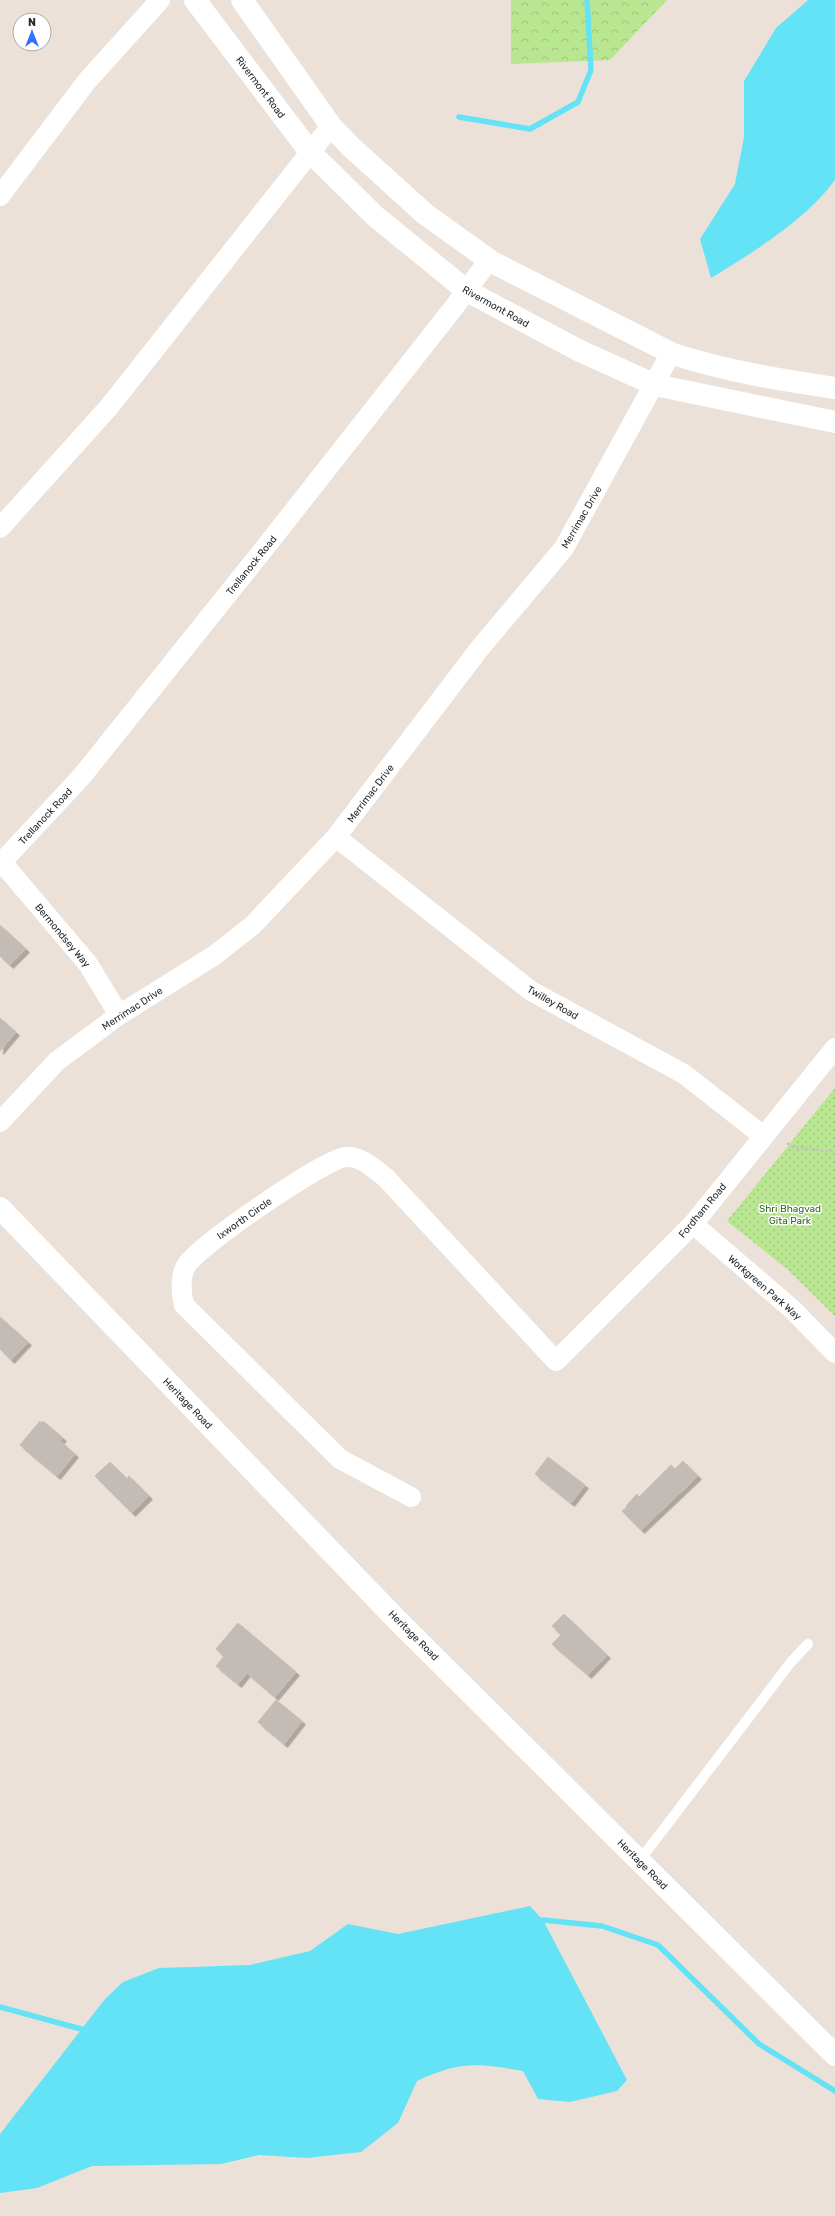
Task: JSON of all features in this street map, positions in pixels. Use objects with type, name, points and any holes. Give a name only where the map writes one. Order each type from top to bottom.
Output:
[{"type":"street","points":[[0,196],[87,81],[160,0]]},
{"type":"street","name":"Rivermont Road","points":[[195,0],[310,152],[375,216],[467,291],[578,350],[654,385],[835,422]]},
{"type":"street","points":[[242,0],[331,126],[350,146],[425,214],[489,260],[671,353],[716,366],[777,379],[835,388]]},
{"type":"street","points":[[0,528],[109,406],[331,126]]},
{"type":"street","name":"Trellanock Road","points":[[1,861],[82,776],[467,291],[489,260]]},
{"type":"street","name":"Merrimac Drive","points":[[0,1122],[57,1061],[119,1015],[215,956],[253,926],[336,837],[480,648],[564,548],[671,353]]},
{"type":"street","name":"Twilley Road","points":[[336,837],[531,992],[684,1074],[763,1136]]},
{"type":"street","name":"Bermondsey Way","points":[[1,861],[88,964],[119,1015]]},
{"type":"street","name":"Fordham Road","points":[[556,1362],[693,1224],[835,1048]]},
{"type":"street","name":"Ixworth Circle","points":[[411,1497],[340,1459],[184,1305],[181,1294],[186,1266],[203,1248],[244,1216],[327,1165],[346,1157],[364,1161],[386,1178],[556,1362]]},
{"type":"street","name":"Heritage Road","points":[[0,1208],[400,1622],[835,2056]]},
{"type":"street","name":"Workgreen Park Way","points":[[693,1224],[792,1309],[835,1353]]},
{"type":"lane","points":[[640,1860],[791,1662],[808,1644]]},
{"type":"path","points":[[787,1143],[793,1147],[835,1152]]},
{"type":"green space","points":[[511,0],[667,0],[610,60],[511,64]]},
{"type":"green space","name":"Shri Bhagvad Gita Park","points":[[835,1088],[835,1316],[787,1269],[727,1221]]},
{"type":"water","points":[[808,0],[835,0],[835,180],[809,209],[778,235],[711,278],[700,239],[735,184],[744,137],[744,81],[776,28]]},
{"type":"water","points":[[530,1906],[543,1920],[627,2080],[617,2091],[570,2102],[538,2099],[523,2071],[481,2065],[457,2067],[432,2074],[417,2081],[398,2123],[361,2152],[307,2158],[259,2155],[221,2164],[92,2166],[37,2188],[0,2193],[0,2134],[105,1999],[123,1982],[159,1968],[250,1965],[310,1951],[348,1924],[398,1934]]},
{"type":"building","points":[[0,925],[26,949],[10,965],[0,956]]},
{"type":"building","points":[[0,1018],[16,1032],[0,1051]]},
{"type":"building","points":[[0,1317],[28,1342],[11,1360],[0,1349]]},
{"type":"building","points":[[40,1421],[42,1423],[43,1421],[63,1438],[60,1441],[75,1454],[57,1476],[20,1445]]},
{"type":"building","points":[[548,1457],[585,1485],[571,1503],[535,1474]]},
{"type":"building","points":[[683,1461],[698,1476],[641,1530],[622,1511],[637,1494],[639,1497],[671,1465],[675,1469]]},
{"type":"building","points":[[110,1462],[127,1479],[129,1476],[149,1496],[132,1513],[95,1476]]},
{"type":"building","points":[[564,1614],[607,1655],[588,1675],[552,1644],[561,1635],[552,1626]]},
{"type":"building","points":[[238,1623],[296,1672],[275,1697],[247,1673],[238,1684],[216,1666],[224,1656],[216,1649]]},
{"type":"building","points":[[276,1700],[302,1721],[284,1744],[258,1722]]},
{"type":"waterway","points":[[459,117],[530,129],[578,102],[591,70],[587,0]]},
{"type":"waterway","points":[[543,1920],[602,1926],[658,1945],[759,2044],[835,2091]]},
{"type":"waterway","points":[[0,2007],[81,2029]]}]
